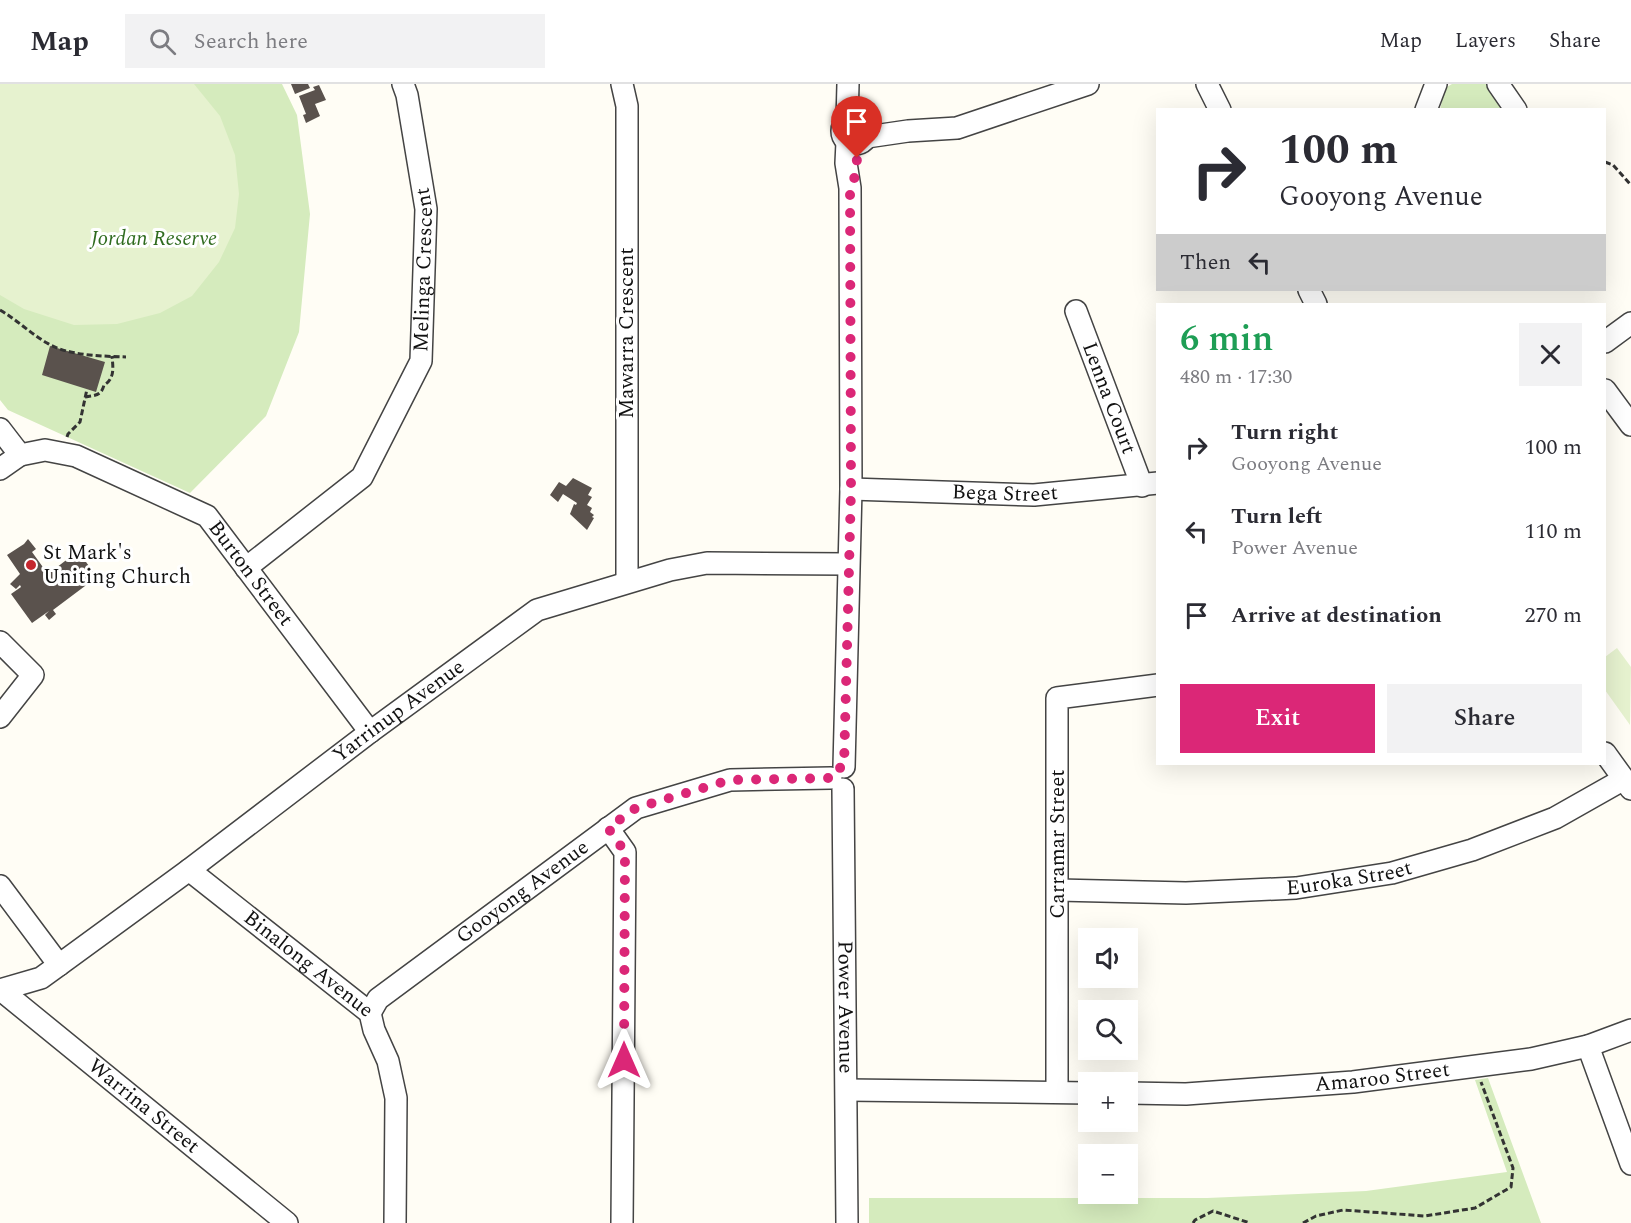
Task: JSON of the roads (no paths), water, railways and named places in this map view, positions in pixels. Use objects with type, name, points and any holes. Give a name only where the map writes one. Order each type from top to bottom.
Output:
[{"type":"street","name":"Melinga Crescent","points":[[246,568],[362,477],[421,361],[426,209],[407,95],[403,84]]},
{"type":"street","name":"Mawarra Crescent","points":[[622,84],[627,106],[627,582]]},
{"type":"street","name":"Power Avenue","points":[[848,84],[858,131]]},
{"type":"street","name":"Power Avenue","points":[[847,1223],[847,1090],[839,778],[851,489],[850,188],[856,174],[858,131],[855,84]]},
{"type":"street","points":[[858,131],[957,128],[1088,84]]},
{"type":"street","points":[[1207,84],[1219,108]]},
{"type":"street","points":[[1427,108],[1436,84]]},
{"type":"street","points":[[1498,84],[1515,108]]},
{"type":"street","name":"Lenna Court","points":[[1076,311],[1150,485]]},
{"type":"street","points":[[1606,341],[1631,323]]},
{"type":"street","points":[[1606,391],[1631,425]]},
{"type":"street","points":[[0,429],[20,455],[0,469]]},
{"type":"street","name":"Burton Street","points":[[20,455],[45,450],[76,456],[207,516],[370,732]]},
{"type":"street","name":"Bega Street","points":[[851,489],[1034,495],[1150,485]]},
{"type":"street","name":"Yarrinup Avenue","points":[[1,990],[41,978],[537,610],[670,570],[707,563],[848,564]]},
{"type":"street","points":[[0,642],[33,675],[0,717]]},
{"type":"street","name":"Carramar Street","points":[[1057,1092],[1058,698],[1156,685]]},
{"type":"street","points":[[1606,754],[1627,784]]},
{"type":"street","name":"Gooyong Avenue","points":[[370,1013],[378,999],[636,808],[730,780],[839,778]]},
{"type":"street","name":"Euroka Street","points":[[1058,890],[1186,893],[1296,888],[1392,873],[1472,849],[1555,818],[1627,784]]},
{"type":"street","points":[[608,828],[625,852],[622,1223]]},
{"type":"street","name":"Binalong Avenue","points":[[189,870],[370,1013],[374,1030],[388,1061],[396,1098],[395,1223]]},
{"type":"street","points":[[0,886],[59,965]]},
{"type":"street","name":"Warrina Street","points":[[1,990],[287,1223]]},
{"type":"street","name":"Amaroo Street","points":[[1138,1093],[1186,1094],[1353,1082],[1531,1059],[1588,1046],[1631,1030]]},
{"type":"street","points":[[1588,1046],[1631,1164]]},
{"type":"street","points":[[847,1090],[1078,1093]]},
{"type":"place","name":"St Mark's Uniting Church","points":[[31,565]]},
{"type":"park label","name":"Jordan Reserve","points":[[154,239]]}]
